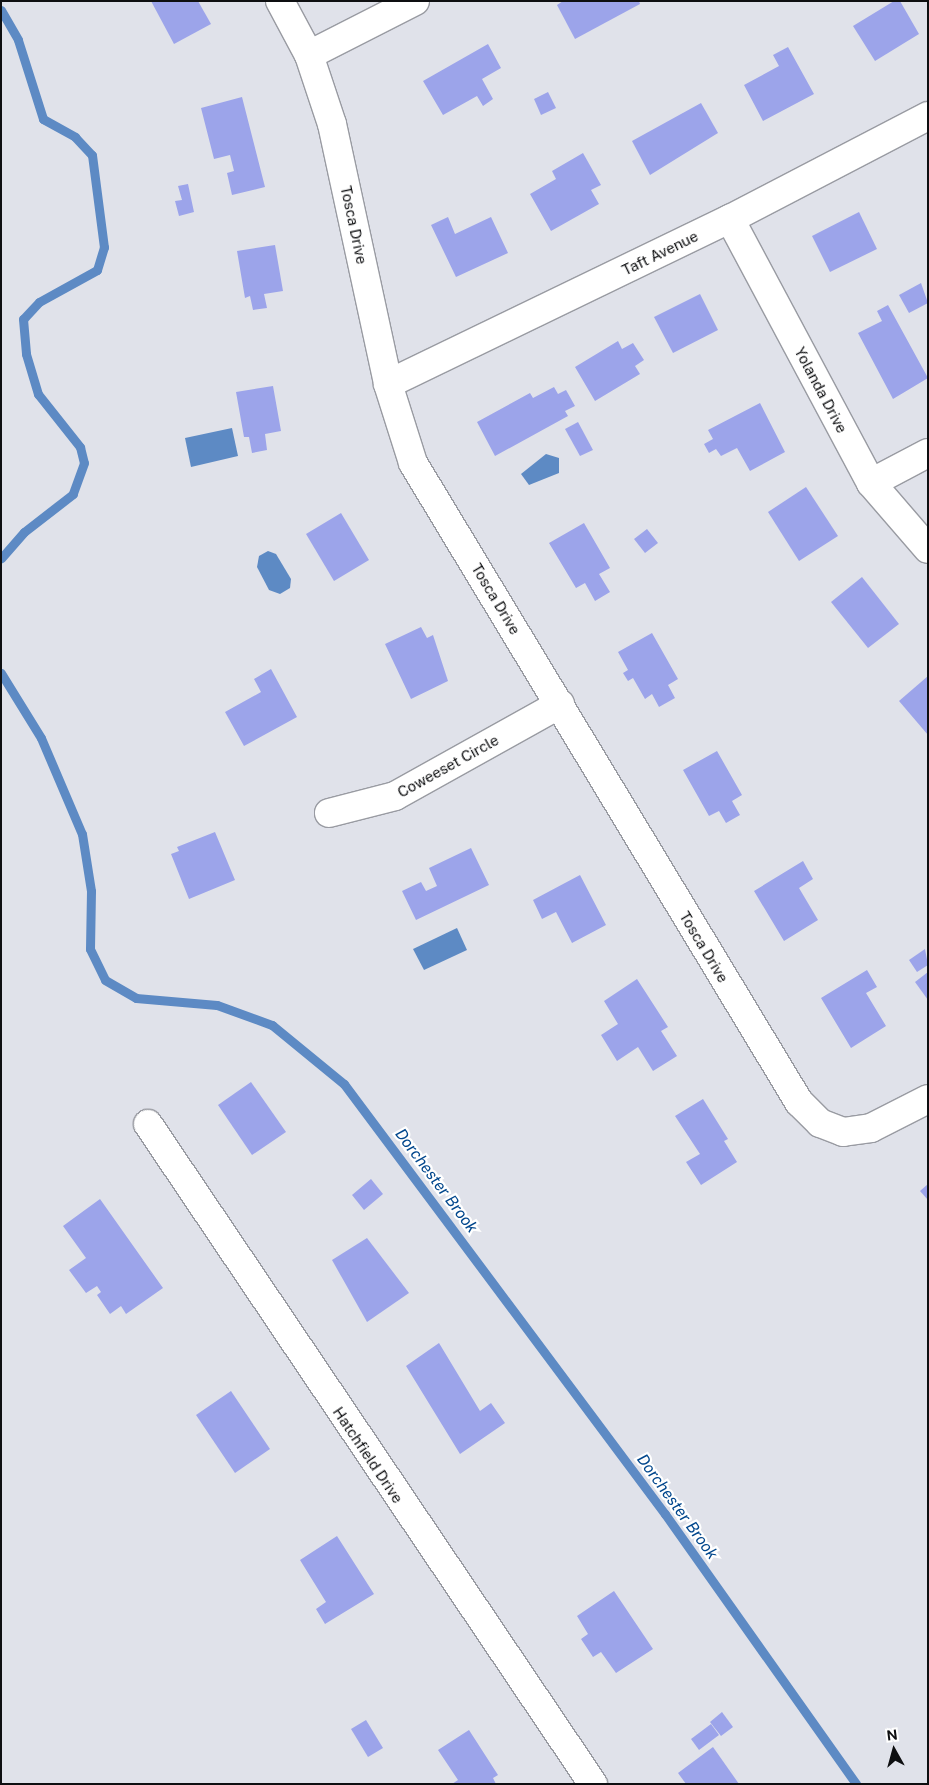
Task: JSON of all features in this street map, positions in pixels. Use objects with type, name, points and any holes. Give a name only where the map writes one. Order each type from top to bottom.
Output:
[{"type":"street","name":"Tosca Drive","points":[[280,1],[310,55],[340,160],[388,384],[413,463],[560,704],[787,1087],[820,1123],[843,1132],[871,1128],[928,1099]]},
{"type":"street","points":[[310,55],[415,1]]},
{"type":"street","name":"Taft Avenue","points":[[388,384],[730,219],[928,116]]},
{"type":"street","name":"Yolanda Drive","points":[[730,219],[871,483],[928,549]]},
{"type":"street","points":[[871,483],[928,453]]},
{"type":"street","name":"Coweeset Circle","points":[[329,813],[395,796],[560,704]]},
{"type":"street","name":"Hatchfield Drive","points":[[148,1124],[594,1784]]},
{"type":"water","points":[[232,428],[238,456],[191,467],[185,438]]},
{"type":"water","points":[[546,454],[559,458],[559,473],[529,485],[521,474]]},
{"type":"water","points":[[268,551],[276,554],[291,579],[290,588],[280,594],[269,590],[257,567],[259,556]]},
{"type":"water","points":[[457,928],[467,950],[424,970],[413,949]]},
{"type":"building","points":[[151,1],[198,1],[211,24],[174,44]]},
{"type":"building","points":[[563,1],[639,1],[640,4],[575,39],[557,5]]},
{"type":"building","points":[[894,1],[900,1],[919,34],[875,61],[853,26]]},
{"type":"building","points":[[488,44],[501,68],[482,79],[493,99],[483,106],[477,96],[443,115],[423,81]]},
{"type":"building","points":[[788,47],[814,94],[763,121],[744,85],[779,66],[773,55]]},
{"type":"building","points":[[548,92],[556,108],[541,115],[534,99]]},
{"type":"building","points":[[242,97],[265,187],[232,195],[227,173],[234,171],[230,155],[214,159],[201,108]]},
{"type":"building","points":[[701,103],[718,133],[650,175],[632,141]]},
{"type":"building","points":[[583,153],[601,185],[591,190],[599,204],[551,231],[530,194],[556,179],[552,171]]},
{"type":"building","points":[[188,184],[194,212],[179,216],[175,201],[182,200],[178,186]]},
{"type":"building","points":[[859,212],[877,249],[830,272],[812,236]]},
{"type":"building","points":[[448,217],[455,234],[491,217],[508,253],[456,277],[431,225]]},
{"type":"building","points":[[275,245],[283,291],[264,294],[267,308],[253,310],[250,296],[245,298],[237,251]]},
{"type":"building","points":[[921,283],[928,303],[909,313],[899,295]]},
{"type":"building","points":[[700,294],[718,330],[673,353],[654,317]]},
{"type":"building","points":[[888,305],[928,378],[893,399],[858,333],[882,321],[877,311]]},
{"type":"building","points":[[618,341],[622,349],[633,343],[644,360],[635,366],[640,374],[595,401],[575,367]]},
{"type":"building","points":[[273,386],[281,431],[265,434],[267,450],[252,453],[249,437],[244,437],[236,392]]},
{"type":"building","points":[[554,387],[558,394],[566,390],[575,406],[565,411],[568,416],[495,456],[477,422],[530,393],[533,398]]},
{"type":"building","points":[[760,403],[785,452],[750,471],[737,448],[721,456],[716,449],[709,453],[704,444],[713,439],[708,430]]},
{"type":"building","points":[[578,422],[593,450],[580,456],[565,429]]},
{"type":"building","points":[[806,487],[838,536],[799,561],[768,512]]},
{"type":"building","points":[[341,513],[369,560],[334,581],[306,534]]},
{"type":"building","points":[[584,523],[610,568],[599,574],[610,592],[595,601],[585,583],[576,588],[549,543]]},
{"type":"building","points":[[647,529],[658,543],[645,553],[634,539]]},
{"type":"building","points":[[862,577],[899,624],[868,648],[831,602]]},
{"type":"building","points":[[421,627],[427,638],[433,635],[448,681],[411,699],[385,644]]},
{"type":"building","points":[[652,633],[678,679],[668,685],[675,698],[659,707],[652,694],[645,699],[633,678],[628,681],[623,673],[628,670],[618,652]]},
{"type":"building","points":[[271,669],[297,717],[244,746],[225,712],[261,692],[254,679]]},
{"type":"building","points":[[928,676],[928,735],[899,701]]},
{"type":"building","points":[[717,751],[742,795],[732,801],[740,815],[726,823],[719,811],[709,816],[683,770]]},
{"type":"building","points":[[215,832],[235,880],[189,899],[171,854],[179,851],[177,847]]},
{"type":"building","points":[[471,848],[489,885],[416,920],[402,891],[421,882],[426,891],[437,886],[429,868]]},
{"type":"building","points":[[803,861],[813,879],[799,888],[818,920],[784,941],[754,891]]},
{"type":"building","points":[[580,875],[606,925],[572,943],[556,912],[542,919],[533,900]]},
{"type":"building","points":[[925,949],[928,965],[917,972],[909,960]]},
{"type":"building","points":[[867,970],[877,987],[866,993],[886,1026],[851,1048],[821,998]]},
{"type":"building","points":[[928,972],[928,1000],[915,982]]},
{"type":"building","points":[[637,979],[668,1027],[661,1031],[677,1056],[653,1071],[638,1047],[617,1061],[601,1035],[618,1024],[604,1001]]},
{"type":"building","points":[[251,1082],[286,1132],[252,1155],[218,1105]]},
{"type":"building","points":[[703,1099],[728,1139],[724,1141],[737,1162],[701,1185],[686,1162],[700,1154],[675,1116]]},
{"type":"building","points":[[371,1179],[383,1194],[364,1210],[352,1195]]},
{"type":"building","points":[[928,1184],[928,1200],[920,1191]]},
{"type":"building","points":[[100,1199],[163,1288],[126,1314],[121,1306],[110,1314],[97,1295],[101,1292],[97,1286],[86,1293],[69,1270],[86,1258],[63,1226]]},
{"type":"building","points":[[367,1238],[409,1293],[367,1322],[332,1260]]},
{"type":"building","points":[[439,1343],[480,1411],[491,1403],[505,1423],[460,1454],[406,1366]]},
{"type":"building","points":[[231,1391],[270,1449],[235,1473],[196,1415]]},
{"type":"building","points":[[337,1536],[374,1594],[325,1624],[316,1609],[326,1602],[300,1560]]},
{"type":"building","points":[[614,1591],[653,1649],[616,1673],[601,1652],[593,1657],[581,1639],[588,1634],[577,1616]]},
{"type":"building","points":[[722,1712],[733,1727],[721,1736],[710,1722]]},
{"type":"building","points":[[366,1720],[383,1748],[368,1757],[351,1729]]},
{"type":"building","points":[[711,1724],[719,1735],[699,1750],[691,1739]]},
{"type":"building","points":[[469,1730],[498,1775],[493,1778],[496,1784],[452,1784],[458,1780],[438,1750]]},
{"type":"building","points":[[713,1747],[739,1784],[686,1784],[678,1773]]},
{"type":"waterway","name":"Dorchester Brook","points":[[1,10],[18,40],[43,119],[75,137],[92,155],[104,247],[97,270],[39,302],[23,319],[26,354],[38,394],[80,447],[84,463],[73,494],[24,532],[1,558]]},
{"type":"waterway","name":"Dorchester Brook","points":[[1,673],[41,738],[82,834],[91,891],[90,949],[105,980],[136,998],[217,1005],[272,1025],[344,1084],[665,1514],[856,1784]]}]
